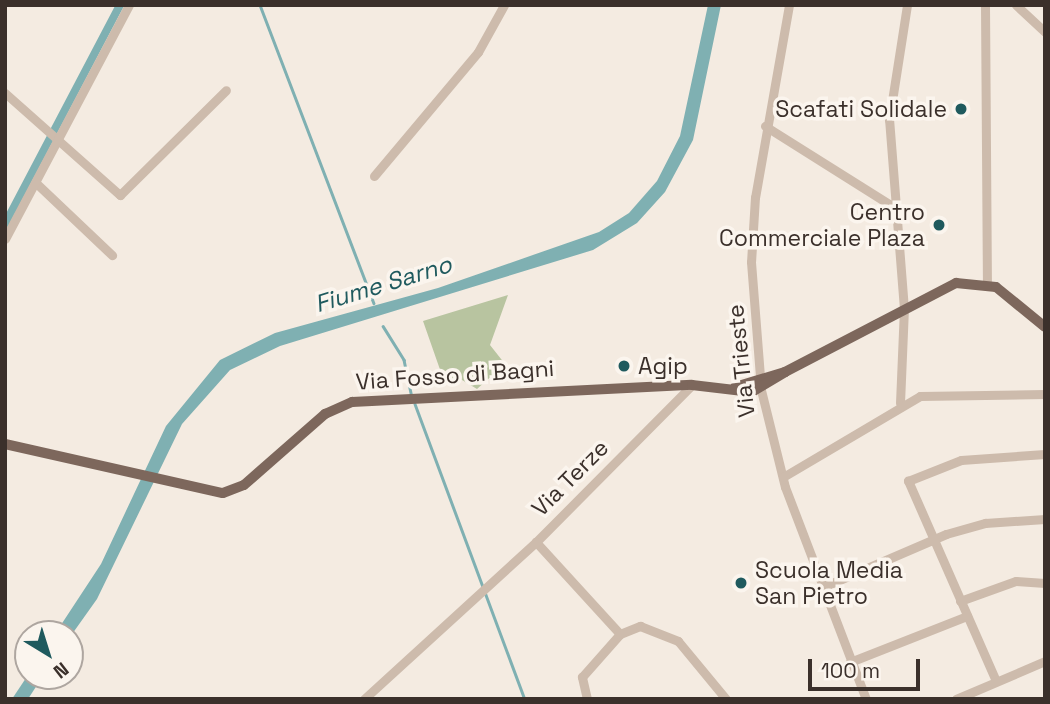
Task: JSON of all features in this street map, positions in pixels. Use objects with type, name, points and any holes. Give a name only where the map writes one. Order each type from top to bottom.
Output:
[{"type":"main road","points":[[760,385],[950,285],[988,283],[1045,327]]},
{"type":"main road","name":"Via Fosso di Bagni","points":[[5,444],[223,493],[244,485],[334,408],[412,398],[692,385],[760,385]]},
{"type":"street","points":[[5,239],[129,5]]},
{"type":"street","points":[[374,176],[478,52],[504,5]]},
{"type":"street","name":"Via Trieste","points":[[789,5],[765,126],[751,262],[760,385],[783,477],[866,699]]},
{"type":"street","points":[[900,403],[905,382],[904,309],[892,206],[890,106],[907,5]]},
{"type":"street","points":[[985,5],[988,283]]},
{"type":"street","points":[[1016,5],[1045,32]]},
{"type":"street","points":[[5,93],[58,140],[126,194],[226,90]]},
{"type":"street","points":[[765,126],[892,206]]},
{"type":"street","points":[[36,183],[112,255]]},
{"type":"street","points":[[905,382],[920,396]]},
{"type":"street","name":"Via Terze","points":[[620,634],[536,542],[692,385]]},
{"type":"street","points":[[783,477],[900,403],[920,396],[1045,394]]},
{"type":"street","points":[[996,681],[908,481],[961,460],[1045,454]]},
{"type":"street","points":[[823,587],[932,539],[985,523],[1045,519]]},
{"type":"street","points":[[364,699],[480,588],[536,542]]},
{"type":"street","points":[[960,601],[1016,581],[1045,583]]},
{"type":"street","points":[[850,662],[967,616]]},
{"type":"street","points":[[587,699],[582,677],[620,634],[639,626],[670,636],[726,699]]},
{"type":"street","points":[[956,699],[1045,661]]},
{"type":"green space","points":[[508,295],[490,345],[505,364],[477,389],[462,380],[444,381],[423,321]]},
{"type":"water","name":"Fiume Sarno","points":[[708,5],[721,5],[693,140],[665,192],[637,223],[593,250],[280,346],[230,370],[182,424],[97,599],[82,620],[64,620],[101,564],[166,426],[220,360],[275,333],[438,288],[599,232],[629,213],[657,181],[680,136]]},
{"type":"water","points":[[18,690],[34,690],[28,699],[12,699]]},
{"type":"waterway","points":[[5,224],[120,5]]},
{"type":"waterway","points":[[260,5],[374,303]]},
{"type":"waterway","points":[[383,326],[404,360],[411,394]]},
{"type":"waterway","points":[[415,404],[525,699]]},
{"type":"place","name":"Scafati Solidale","points":[[961,109]]},
{"type":"place","name":"Centro Commerciale Plaza","points":[[939,225]]},
{"type":"place","name":"Agip","points":[[624,366]]},
{"type":"place","name":"Scuola Media San Pietro","points":[[741,583]]}]
